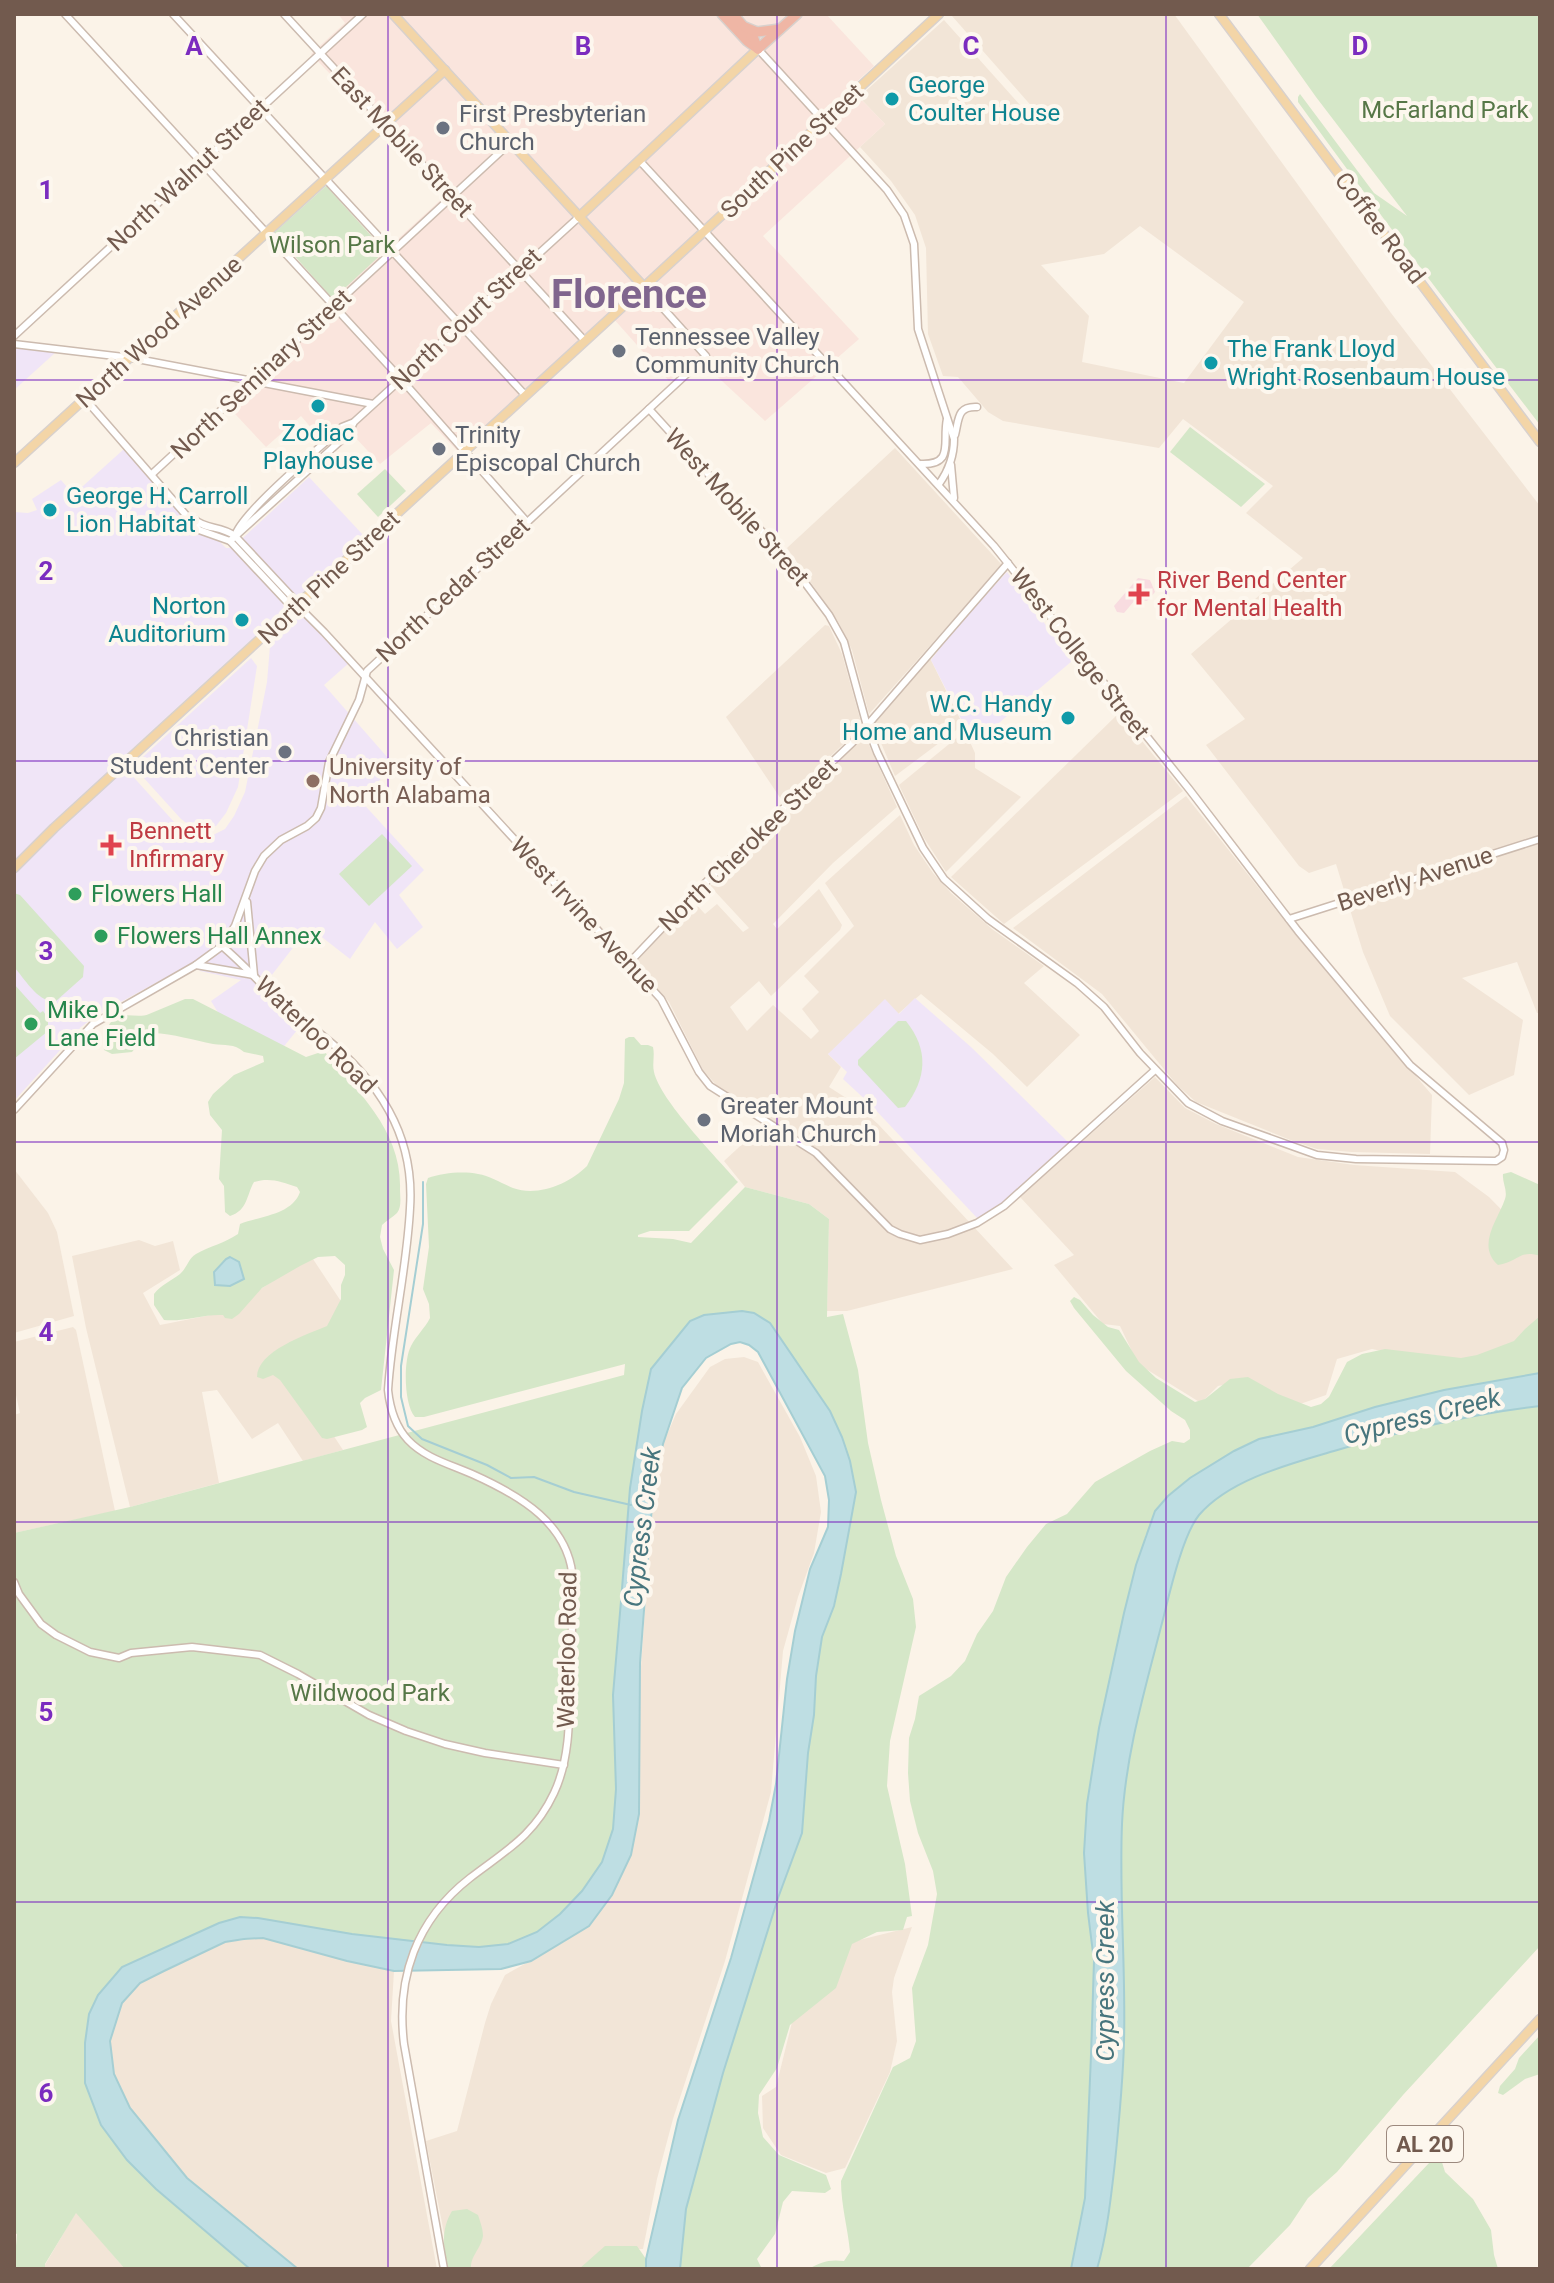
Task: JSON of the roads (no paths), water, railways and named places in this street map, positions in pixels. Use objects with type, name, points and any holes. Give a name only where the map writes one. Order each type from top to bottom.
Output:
[{"type":"highway","points":[[722,14],[758,49]]},
{"type":"highway","points":[[733,14],[754,39],[758,49]]},
{"type":"highway","points":[[758,49],[797,14]]},
{"type":"highway","points":[[744,27],[757,32],[780,29]]},
{"type":"main road","points":[[393,14],[644,287]]},
{"type":"main road","name":"South Pine Street","points":[[644,287],[939,14]]},
{"type":"main road","name":"Coffee Road","points":[[1219,14],[1540,442]]},
{"type":"main road","points":[[579,217],[758,49]]},
{"type":"main road","name":"North Wood Avenue","points":[[14,463],[445,70]]},
{"type":"main road","name":"North Pine Street","points":[[14,868],[644,287]]},
{"type":"main road","name":"AL 20","points":[[1310,2269],[1540,2019]]},
{"type":"street","points":[[65,14],[401,379],[527,522]]},
{"type":"street","points":[[173,14],[526,396]]},
{"type":"street","name":"East Mobile Street","points":[[284,14],[520,269]]},
{"type":"street","name":"North Walnut Street","points":[[14,336],[363,14]]},
{"type":"street","points":[[758,49],[887,190],[907,222],[916,263],[918,329],[954,439]]},
{"type":"street","name":"North Seminary Street","points":[[152,474],[511,142]]},
{"type":"street","name":"West College Street","points":[[639,160],[921,464],[1008,563],[1289,919],[1410,1065],[1502,1143],[1502,1157]]},
{"type":"street","name":"North Court Street","points":[[233,539],[348,434],[354,422],[373,404],[579,217]]},
{"type":"street","points":[[520,269],[585,341]]},
{"type":"street","name":"North Cedar Street","points":[[222,946],[235,926],[255,871],[264,856],[281,840],[316,818],[321,808],[329,762],[359,700],[367,671],[706,356],[644,287]]},
{"type":"street","points":[[14,344],[132,358],[373,404]]},
{"type":"street","points":[[86,400],[188,515],[201,526],[225,529],[233,539]]},
{"type":"street","points":[[954,501],[951,460],[958,414],[966,407],[977,407]]},
{"type":"street","name":"West Mobile Street","points":[[649,409],[779,548],[829,615],[844,642],[867,726],[909,822],[944,879],[988,919],[1104,1007],[1155,1070],[1188,1103],[1222,1121],[1317,1155],[1356,1159],[1496,1161],[1502,1157]]},
{"type":"street","points":[[921,464],[935,464],[944,454],[948,415]]},
{"type":"street","name":"North Court Street","points":[[233,539],[241,523],[260,504],[342,427],[354,422]]},
{"type":"street","points":[[939,484],[951,460]]},
{"type":"street","points":[[260,504],[266,510]]},
{"type":"street","points":[[188,515],[199,530],[233,539]]},
{"type":"street","points":[[217,527],[241,523]]},
{"type":"street","name":"West Irvine Avenue","points":[[233,539],[293,598],[296,607],[365,676],[661,999],[699,1072],[710,1086],[816,1153],[890,1229],[911,1239],[930,1238],[977,1223],[1004,1206],[1155,1070]]},
{"type":"street","name":"North Cherokee Street","points":[[628,964],[704,884],[852,743],[1008,563]]},
{"type":"street","name":"Beverly Avenue","points":[[1289,919],[1540,839]]},
{"type":"street","points":[[196,965],[254,975],[246,897]]},
{"type":"street","points":[[14,1110],[93,1024],[196,965],[222,946]]},
{"type":"street","name":"Waterloo Road","points":[[222,946],[295,1017],[353,1064],[389,1109],[402,1141],[410,1176],[411,1200],[388,1390],[396,1424],[406,1439],[419,1450],[508,1492],[542,1516],[563,1540],[573,1578],[568,1720],[564,1765],[554,1793],[530,1829],[502,1856],[468,1879],[439,1908],[412,1953],[405,1975],[401,2013],[404,2044],[444,2269]]},
{"type":"street","points":[[14,1582],[41,1624],[90,1652],[119,1658],[131,1653],[192,1647],[260,1655],[369,1715],[406,1731],[485,1753],[564,1765]]},
{"type":"water","points":[[230,1257],[239,1262],[244,1279],[230,1286],[215,1285],[214,1272]]},
{"type":"water","name":"Cypress Creek","points":[[742,1311],[754,1313],[770,1323],[830,1411],[850,1461],[856,1492],[834,1606],[822,1637],[802,1833],[778,1898],[723,2073],[686,2209],[680,2269],[646,2269],[646,2259],[678,2120],[731,1958],[769,1821],[795,1631],[810,1569],[828,1527],[829,1500],[825,1476],[758,1352],[740,1342],[706,1358],[682,1388],[663,1444],[653,1492],[640,1663],[639,1814],[631,1855],[612,1895],[589,1926],[531,1961],[501,1969],[394,1971],[263,1938],[225,1942],[140,1983],[122,2003],[110,2041],[114,2074],[130,2108],[187,2178],[298,2269],[250,2269],[156,2189],[127,2160],[101,2125],[85,2083],[89,2014],[98,1995],[122,1967],[219,1923],[240,1917],[352,1934],[479,1947],[508,1944],[537,1932],[582,1891],[602,1862],[613,1829],[616,1789],[613,1695],[630,1488],[651,1369],[690,1321],[704,1315]]},
{"type":"water","name":"Cypress Creek","points":[[1540,1373],[1540,1406],[1436,1424],[1280,1467],[1244,1482],[1212,1502],[1193,1525],[1177,1567],[1143,1698],[1131,1748],[1124,1799],[1121,1851],[1123,2057],[1121,2102],[1106,2229],[1097,2269],[1071,2269],[1085,2198],[1091,2055],[1094,1961],[1084,1853],[1087,1804],[1099,1728],[1124,1613],[1136,1565],[1155,1511],[1190,1478],[1259,1439],[1444,1390]]},
{"type":"waterway","points":[[423,1182],[423,1224],[401,1366],[401,1397],[408,1426],[422,1439],[511,1478],[534,1477],[574,1492],[631,1505]]},
{"type":"place","name":"George Coulter House","points":[[892,99]]},
{"type":"place","name":"First Presbyterian Church","points":[[443,128]]},
{"type":"place","name":"Tennessee Valley Community Church","points":[[619,351]]},
{"type":"place","name":"The Frank Lloyd Wright Rosenbaum House","points":[[1211,363]]},
{"type":"place","name":"Zodiac Playhouse","points":[[318,406]]},
{"type":"place","name":"Trinity Episcopal Church","points":[[439,449]]},
{"type":"place","name":"George H. Carroll Lion Habitat","points":[[50,510]]},
{"type":"place","name":"River Bend Center for Mental Health","points":[[1139,594]]},
{"type":"place","name":"Norton Auditorium","points":[[242,620]]},
{"type":"place","name":"W.C. Handy Home and Museum","points":[[1068,718]]},
{"type":"place","name":"Christian Student Center","points":[[285,752]]},
{"type":"place","name":"University of North Alabama","points":[[313,781]]},
{"type":"place","name":"Bennett Infirmary","points":[[111,845]]},
{"type":"place","name":"Flowers Hall","points":[[75,894]]},
{"type":"place","name":"Flowers Hall Annex","points":[[101,936]]},
{"type":"place","name":"Mike D. Lane Field","points":[[31,1024]]},
{"type":"place","name":"Greater Mount Moriah Church","points":[[704,1120]]},
{"type":"district","name":"Florence","points":[[629,294]]},
{"type":"park label","name":"McFarland Park","points":[[1445,110]]},
{"type":"park label","name":"Wilson Park","points":[[332,245]]},
{"type":"park label","name":"Wildwood Park","points":[[370,1693]]}]
